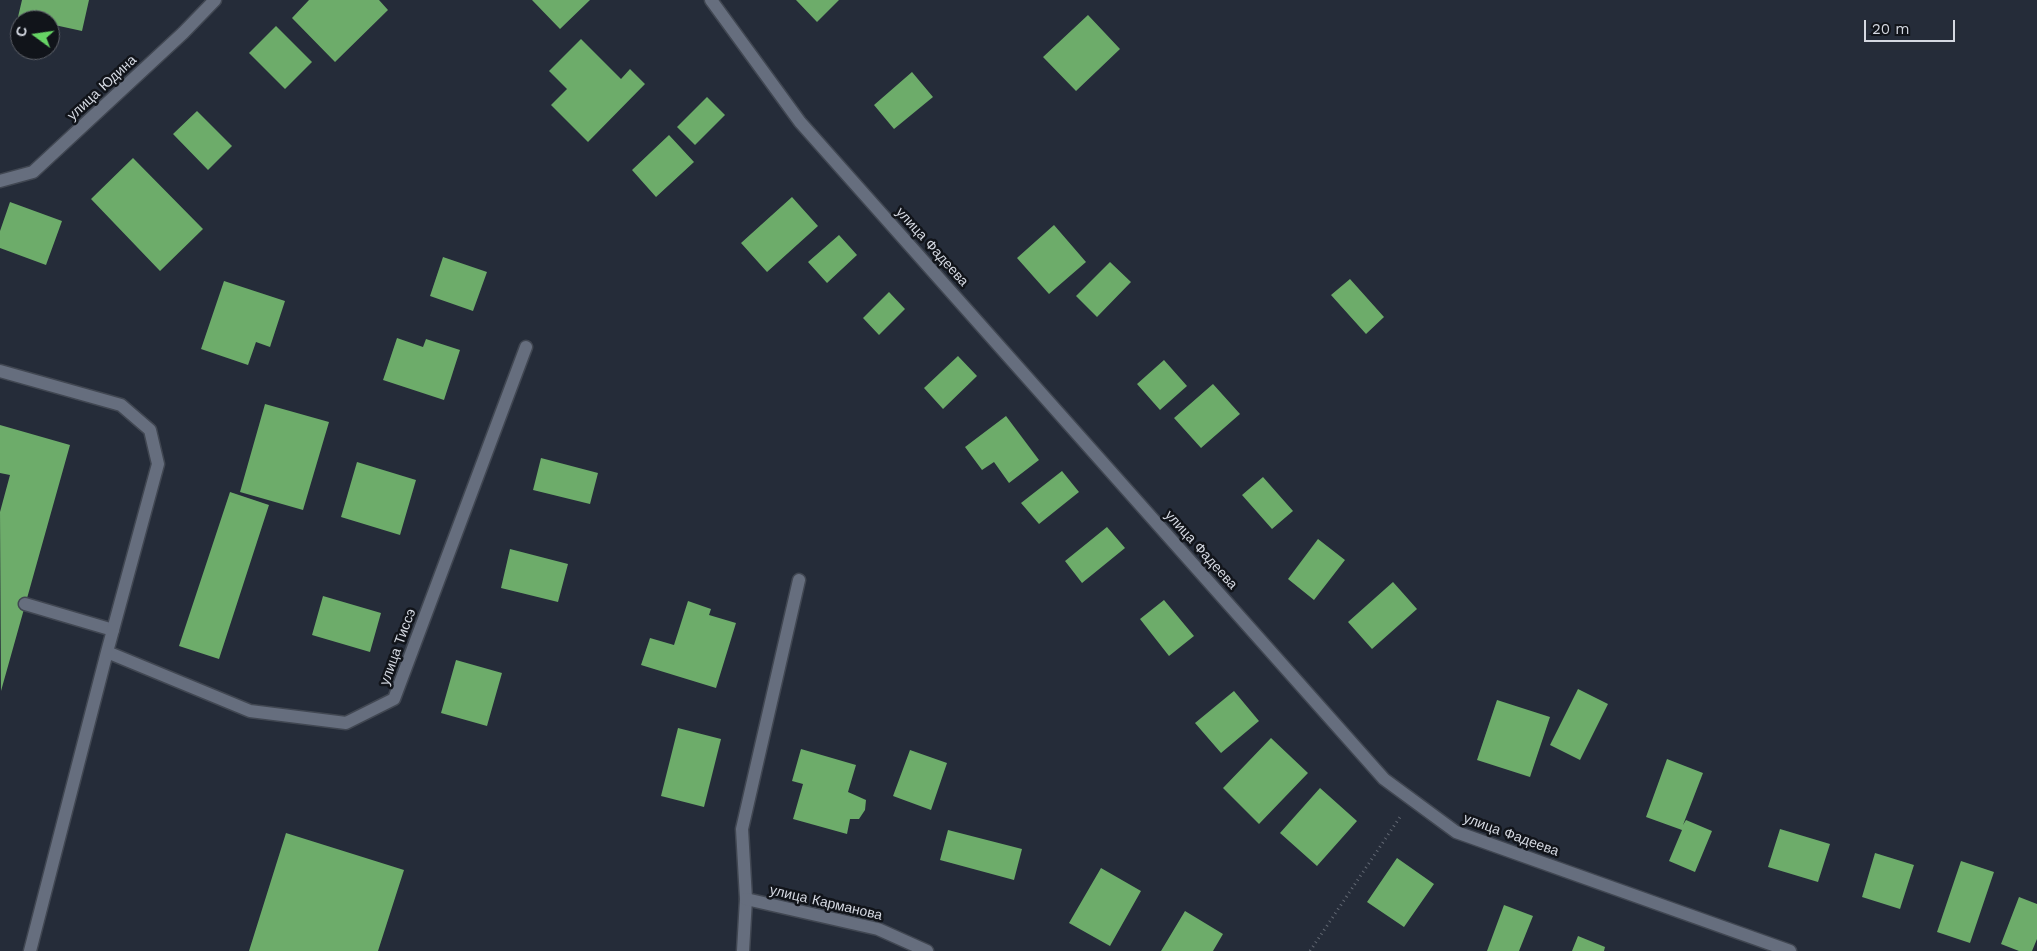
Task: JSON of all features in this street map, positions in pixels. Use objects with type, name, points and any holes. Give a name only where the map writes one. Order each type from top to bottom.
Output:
[{"type":"street","name":"улица Юдина","points":[[0,181],[33,172],[183,33],[215,0]]},
{"type":"street","name":"улица Фадеева","points":[[711,0],[800,122],[1384,779],[1456,832],[1790,951]]},
{"type":"street","name":"улица Тиссэ","points":[[107,652],[250,711],[346,723],[394,699],[526,347]]},
{"type":"street","points":[[0,371],[121,405],[150,430],[158,464],[107,652],[30,951]]},
{"type":"street","points":[[743,951],[746,899],[742,829],[799,580]]},
{"type":"street","points":[[25,604],[113,630]]},
{"type":"street","name":"улица Карманова","points":[[746,899],[878,929],[926,951]]},
{"type":"path","points":[[1310,951],[1412,800]]},
{"type":"building","points":[[22,0],[89,0],[82,31],[60,26],[60,10],[20,10]]},
{"type":"building","points":[[309,0],[379,0],[388,10],[335,62],[292,18]]},
{"type":"building","points":[[532,0],[590,0],[560,29]]},
{"type":"building","points":[[796,0],[839,0],[817,22]]},
{"type":"building","points":[[1088,15],[1120,49],[1076,91],[1043,57]]},
{"type":"building","points":[[276,26],[312,62],[285,89],[249,53]]},
{"type":"building","points":[[581,39],[621,79],[630,69],[645,84],[588,142],[551,105],[567,89],[549,71]]},
{"type":"building","points":[[912,72],[933,97],[894,129],[874,105]]},
{"type":"building","points":[[707,97],[725,115],[695,145],[677,127]]},
{"type":"building","points":[[197,111],[232,146],[208,170],[173,134]]},
{"type":"building","points":[[669,135],[694,162],[656,197],[632,170]]},
{"type":"building","points":[[133,158],[203,229],[160,271],[91,199]]},
{"type":"building","points":[[792,197],[818,226],[767,272],[741,243]]},
{"type":"building","points":[[10,202],[62,221],[46,265],[0,248],[0,231]]},
{"type":"building","points":[[1054,225],[1086,262],[1049,294],[1017,258]]},
{"type":"building","points":[[839,235],[857,255],[827,283],[808,262]]},
{"type":"building","points":[[443,257],[487,272],[473,311],[430,296]]},
{"type":"building","points":[[1110,262],[1131,282],[1097,317],[1076,296]]},
{"type":"building","points":[[1350,279],[1384,317],[1366,334],[1331,295]]},
{"type":"building","points":[[224,281],[285,301],[270,347],[256,342],[248,365],[201,349]]},
{"type":"building","points":[[889,292],[905,309],[879,335],[863,318]]},
{"type":"building","points":[[397,338],[423,347],[426,339],[460,350],[444,400],[383,380]]},
{"type":"building","points":[[958,356],[977,376],[943,409],[924,388]]},
{"type":"building","points":[[1164,360],[1187,386],[1160,410],[1137,384]]},
{"type":"building","points":[[1213,384],[1240,414],[1201,448],[1174,418]]},
{"type":"building","points":[[265,404],[329,422],[303,510],[240,492]]},
{"type":"building","points":[[1006,416],[1039,460],[1009,483],[994,462],[982,470],[965,447]]},
{"type":"building","points":[[0,425],[70,445],[1,691],[0,512],[10,475],[0,473]]},
{"type":"building","points":[[541,458],[598,473],[590,504],[533,490]]},
{"type":"building","points":[[357,462],[416,480],[400,535],[341,517]]},
{"type":"building","points":[[1062,471],[1079,492],[1039,524],[1021,503]]},
{"type":"building","points":[[1263,477],[1293,511],[1272,529],[1242,495]]},
{"type":"building","points":[[230,492],[269,505],[219,659],[179,646]]},
{"type":"building","points":[[1107,527],[1125,548],[1082,583],[1065,561]]},
{"type":"building","points":[[1318,539],[1345,560],[1314,600],[1288,579]]},
{"type":"building","points":[[510,549],[568,564],[558,602],[501,588]]},
{"type":"building","points":[[1393,582],[1417,609],[1372,649],[1348,622]]},
{"type":"building","points":[[323,596],[381,613],[370,652],[312,635]]},
{"type":"building","points":[[1164,600],[1194,636],[1169,656],[1140,619]]},
{"type":"building","points":[[688,601],[711,609],[709,615],[736,623],[716,688],[641,665],[650,638],[674,645]]},
{"type":"building","points":[[456,660],[502,673],[487,726],[441,713]]},
{"type":"building","points":[[1578,689],[1608,704],[1580,760],[1550,745]]},
{"type":"building","points":[[1234,691],[1259,721],[1221,753],[1195,723]]},
{"type":"building","points":[[1497,700],[1550,717],[1530,777],[1477,760]]},
{"type":"building","points":[[678,728],[721,739],[704,807],[661,796]]},
{"type":"building","points":[[1271,738],[1308,773],[1259,824],[1223,788]]},
{"type":"building","points":[[801,749],[856,765],[848,792],[866,800],[865,810],[859,819],[850,819],[847,834],[793,819],[803,784],[792,781]]},
{"type":"building","points":[[910,750],[947,763],[931,810],[893,796]]},
{"type":"building","points":[[1667,759],[1703,773],[1683,825],[1686,820],[1712,831],[1695,872],[1669,861],[1682,830],[1646,817]]},
{"type":"building","points":[[1320,788],[1357,821],[1317,866],[1280,833]]},
{"type":"building","points":[[1780,829],[1830,844],[1818,882],[1768,867]]},
{"type":"building","points":[[948,830],[1022,849],[1014,880],[940,860]]},
{"type":"building","points":[[286,833],[404,870],[378,951],[249,951]]},
{"type":"building","points":[[1875,853],[1914,865],[1900,909],[1862,897]]},
{"type":"building","points":[[1397,858],[1434,884],[1404,927],[1367,902]]},
{"type":"building","points":[[1961,861],[1994,872],[1970,943],[1937,932]]},
{"type":"building","points":[[1101,868],[1141,891],[1110,946],[1069,923]]},
{"type":"building","points":[[2019,897],[2037,904],[2037,939],[2032,951],[2019,951],[2001,944]]},
{"type":"building","points":[[1504,905],[1533,916],[1519,951],[1487,951]]},
{"type":"building","points":[[1185,911],[1223,934],[1213,951],[1161,951]]},
{"type":"building","points":[[1578,936],[1605,947],[1604,951],[1572,951]]}]
